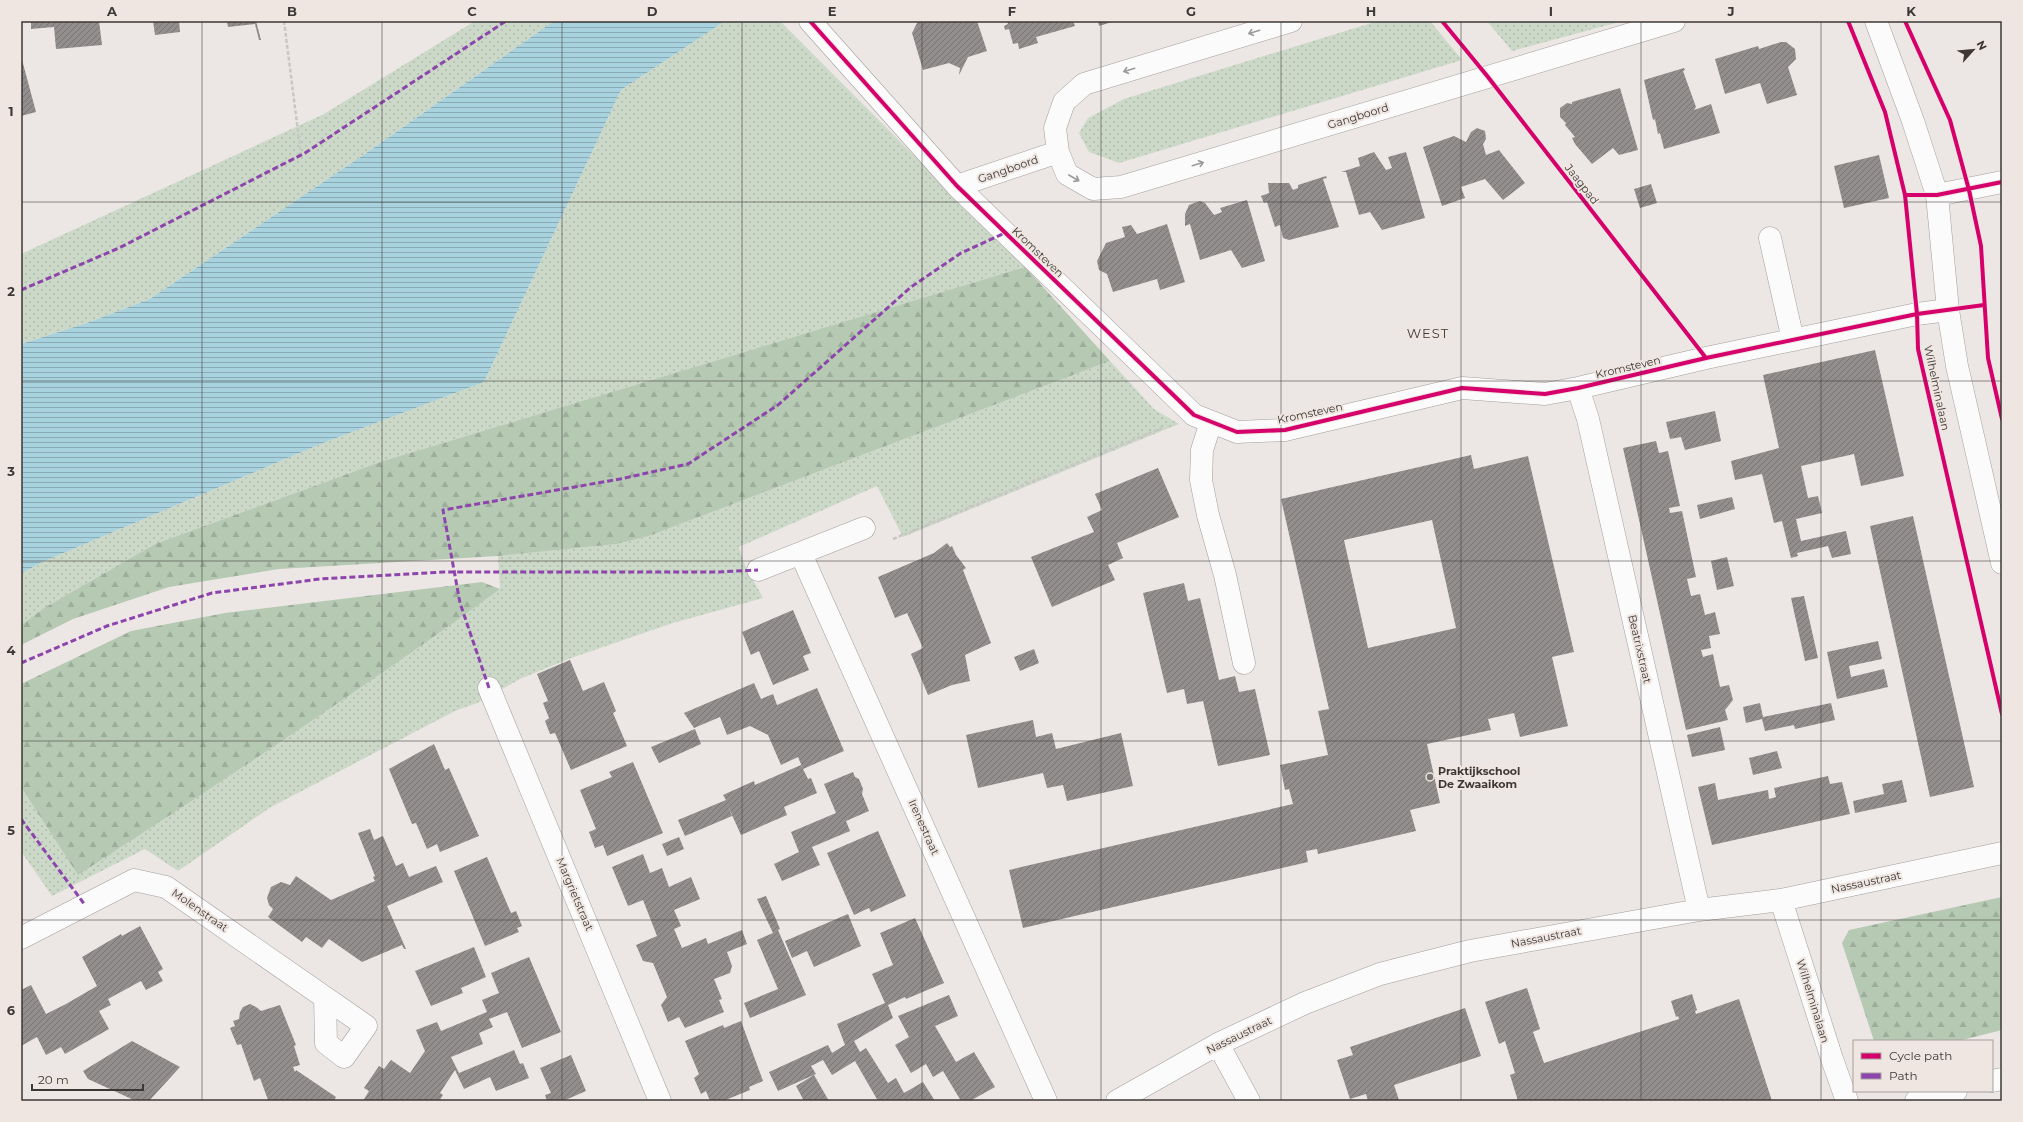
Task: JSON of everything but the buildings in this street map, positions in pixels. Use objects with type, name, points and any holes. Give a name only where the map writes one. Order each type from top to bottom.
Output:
[{"type":"street","name":"Kromsteven","points":[[810,21],[957,186],[1203,419],[1237,432],[1285,430],[1462,388],[1545,394],[1917,314],[1948,310]]},
{"type":"street","name":"Gangboord","points":[[1291,21],[1084,84],[1064,102],[1055,128],[1058,152],[1067,174],[1093,189],[1121,187],[1674,21]]},
{"type":"street","points":[[1876,21],[1914,121],[1937,195],[1948,310],[1957,366],[2002,563]]},
{"type":"street","name":"Gangboord","points":[[957,186],[1058,152]]},
{"type":"street","points":[[1937,195],[2002,182]]},
{"type":"street","points":[[1770,238],[1793,340]]},
{"type":"street","name":"Beatrixstraat","points":[[1578,388],[1588,419],[1699,910]]},
{"type":"street","points":[[1203,419],[1201,480],[1208,515],[1225,576],[1244,663]]},
{"type":"street","points":[[758,570],[864,528]]},
{"type":"street","name":"Irenestraat","points":[[801,554],[1046,1101]]},
{"type":"street","name":"Margrietstraat","points":[[489,688],[660,1101]]},
{"type":"street","name":"Nassaustraat","points":[[1117,1101],[1218,1044],[1305,1003],[1380,974],[1470,951],[1699,910],[1782,900],[2002,853]]},
{"type":"street","name":"Molenstraat","points":[[21,938],[134,880],[166,887],[325,998]]},
{"type":"street","name":"Wilhelminalaan","points":[[1782,900],[1832,1059],[1847,1101]]},
{"type":"street","points":[[1218,1044],[1249,1101]]},
{"type":"street","points":[[1916,1101],[1952,1092]]},
{"type":"path","points":[[284,21],[301,155]]},
{"type":"path","points":[[864,528],[878,545],[1203,419]]},
{"type":"green space","points":[[475,21],[554,21],[362,156],[150,299],[87,323],[21,344],[21,254],[324,114]]},
{"type":"green space","points":[[725,21],[780,21],[1025,267],[380,462],[155,544],[44,608],[21,625],[21,574],[40,563],[323,443],[484,382],[621,90]]},
{"type":"green space","points":[[1378,21],[1430,21],[1462,60],[1119,163],[1089,152],[1079,133],[1088,118],[1124,99]]},
{"type":"green space","points":[[1487,21],[1623,21],[1512,51]]},
{"type":"green space","points":[[1025,267],[1110,361],[649,536],[617,544],[498,556],[279,569],[169,587],[73,619],[21,645],[21,625],[44,608],[155,544],[380,462]]},
{"type":"green space","points":[[1110,361],[1154,409],[1179,424],[903,537],[877,486],[739,547],[744,563],[763,598],[673,623],[571,658],[520,679],[477,703],[455,711],[271,807],[178,871],[145,849],[52,896],[21,851],[21,787],[78,874],[500,589],[498,556],[617,544],[649,536]]},
{"type":"green space","points":[[482,582],[500,589],[344,699],[78,875],[21,787],[21,684],[131,631],[225,613]]},
{"type":"green space","points":[[2002,897],[2002,1030],[1962,1040],[1874,1040],[1842,943],[1849,930]]},
{"type":"water","points":[[554,21],[725,21],[621,90],[484,382],[323,443],[40,563],[21,574],[21,344],[87,323],[150,299],[362,156]]},
{"type":"marked path","points":[[21,290],[119,248],[305,153],[506,21]]},
{"type":"marked path","points":[[489,688],[460,603],[443,510],[620,479],[688,464],[778,405],[911,287],[961,253],[1005,233]]},
{"type":"marked path","points":[[21,663],[107,626],[212,593],[320,579],[443,572],[718,572],[758,570]]},
{"type":"marked path","points":[[21,819],[85,905]]},
{"type":"cycle path","points":[[810,21],[957,186],[1194,415],[1237,432],[1285,430],[1462,388],[1545,394],[1578,388],[1706,358],[1917,314],[1984,305]]},
{"type":"cycle path","name":"Jaagpad","points":[[1442,21],[1488,77],[1706,358]]},
{"type":"cycle path","points":[[1848,21],[1885,112],[1905,195],[1917,314],[1918,349],[2002,714]]},
{"type":"cycle path","points":[[1905,21],[1950,120],[1969,190],[1981,246],[1988,358],[2002,419]]},
{"type":"cycle path","points":[[1905,195],[1937,195],[2002,182]]},
{"type":"place","name":"Praktijkschool De Zwaaikom","points":[[1430,777]]},
{"type":"district","name":"WEST","points":[[1428,333]]}]
